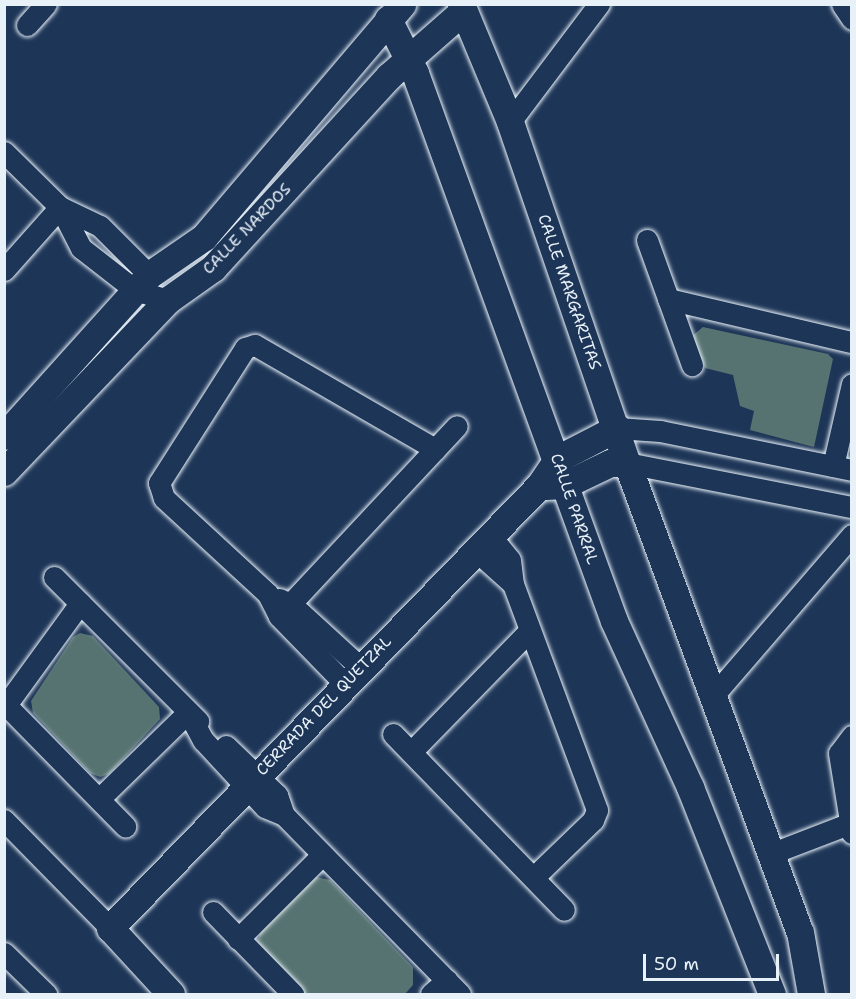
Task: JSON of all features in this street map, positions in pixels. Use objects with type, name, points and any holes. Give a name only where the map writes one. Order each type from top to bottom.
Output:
[{"type":"street","points":[[27,25],[46,4]]},
{"type":"street","points":[[510,122],[599,4]]},
{"type":"street","points":[[842,4],[852,19]]},
{"type":"street","name":"CALLE MARGARITAS","points":[[462,8],[510,122],[617,428],[627,463],[800,932],[811,994]]},
{"type":"street","name":"CALLE NARDOS","points":[[4,472],[168,300],[213,267],[384,82],[462,8]]},
{"type":"street","name":"CALLE NARDOS","points":[[4,436],[142,283],[204,237],[395,12]]},
{"type":"street","name":"CALLE PARRAL","points":[[395,12],[418,86],[557,459],[552,486],[690,787],[772,994]]},
{"type":"street","points":[[384,82],[407,81],[418,86]]},
{"type":"street","points":[[4,153],[60,207],[100,226],[142,283],[168,300]]},
{"type":"street","points":[[4,270],[60,207]]},
{"type":"street","points":[[647,240],[692,365]]},
{"type":"street","points":[[668,299],[852,342]]},
{"type":"street","points":[[354,677],[164,498],[158,487],[245,348],[255,345],[435,449]]},
{"type":"street","points":[[557,459],[617,428],[660,430],[842,468],[852,384]]},
{"type":"street","points":[[285,610],[457,426]]},
{"type":"street","name":"CERRADA DEL QUETZAL","points":[[110,928],[354,677],[481,541],[552,486],[610,463],[627,463]]},
{"type":"street","points":[[627,463],[852,507]]},
{"type":"street","points":[[712,697],[852,535]]},
{"type":"street","points":[[481,541],[510,560],[513,584],[597,810],[593,820],[533,878]]},
{"type":"street","points":[[54,577],[188,712],[251,781],[277,795],[284,815],[446,990]]},
{"type":"street","points":[[80,603],[5,704],[125,826]]},
{"type":"street","points":[[411,752],[530,630]]},
{"type":"street","points":[[99,799],[188,712]]},
{"type":"street","points":[[393,734],[564,910]]},
{"type":"street","points":[[771,854],[850,828],[838,753],[852,736]]},
{"type":"street","points":[[4,820],[171,994]]},
{"type":"street","points":[[238,939],[322,855]]},
{"type":"street","points":[[213,912],[292,994]]},
{"type":"street","points":[[4,953],[46,994]]},
{"type":"green space","points":[[703,327],[828,354],[833,359],[814,447],[750,430],[754,411],[740,406],[733,375],[705,368],[692,336]]},
{"type":"green space","points":[[80,633],[93,636],[159,707],[160,719],[109,774],[100,777],[90,773],[33,713],[31,701],[73,637]]},
{"type":"green space","points":[[311,876],[330,880],[413,967],[413,985],[405,994],[303,994],[260,951],[257,942],[262,930]]}]
